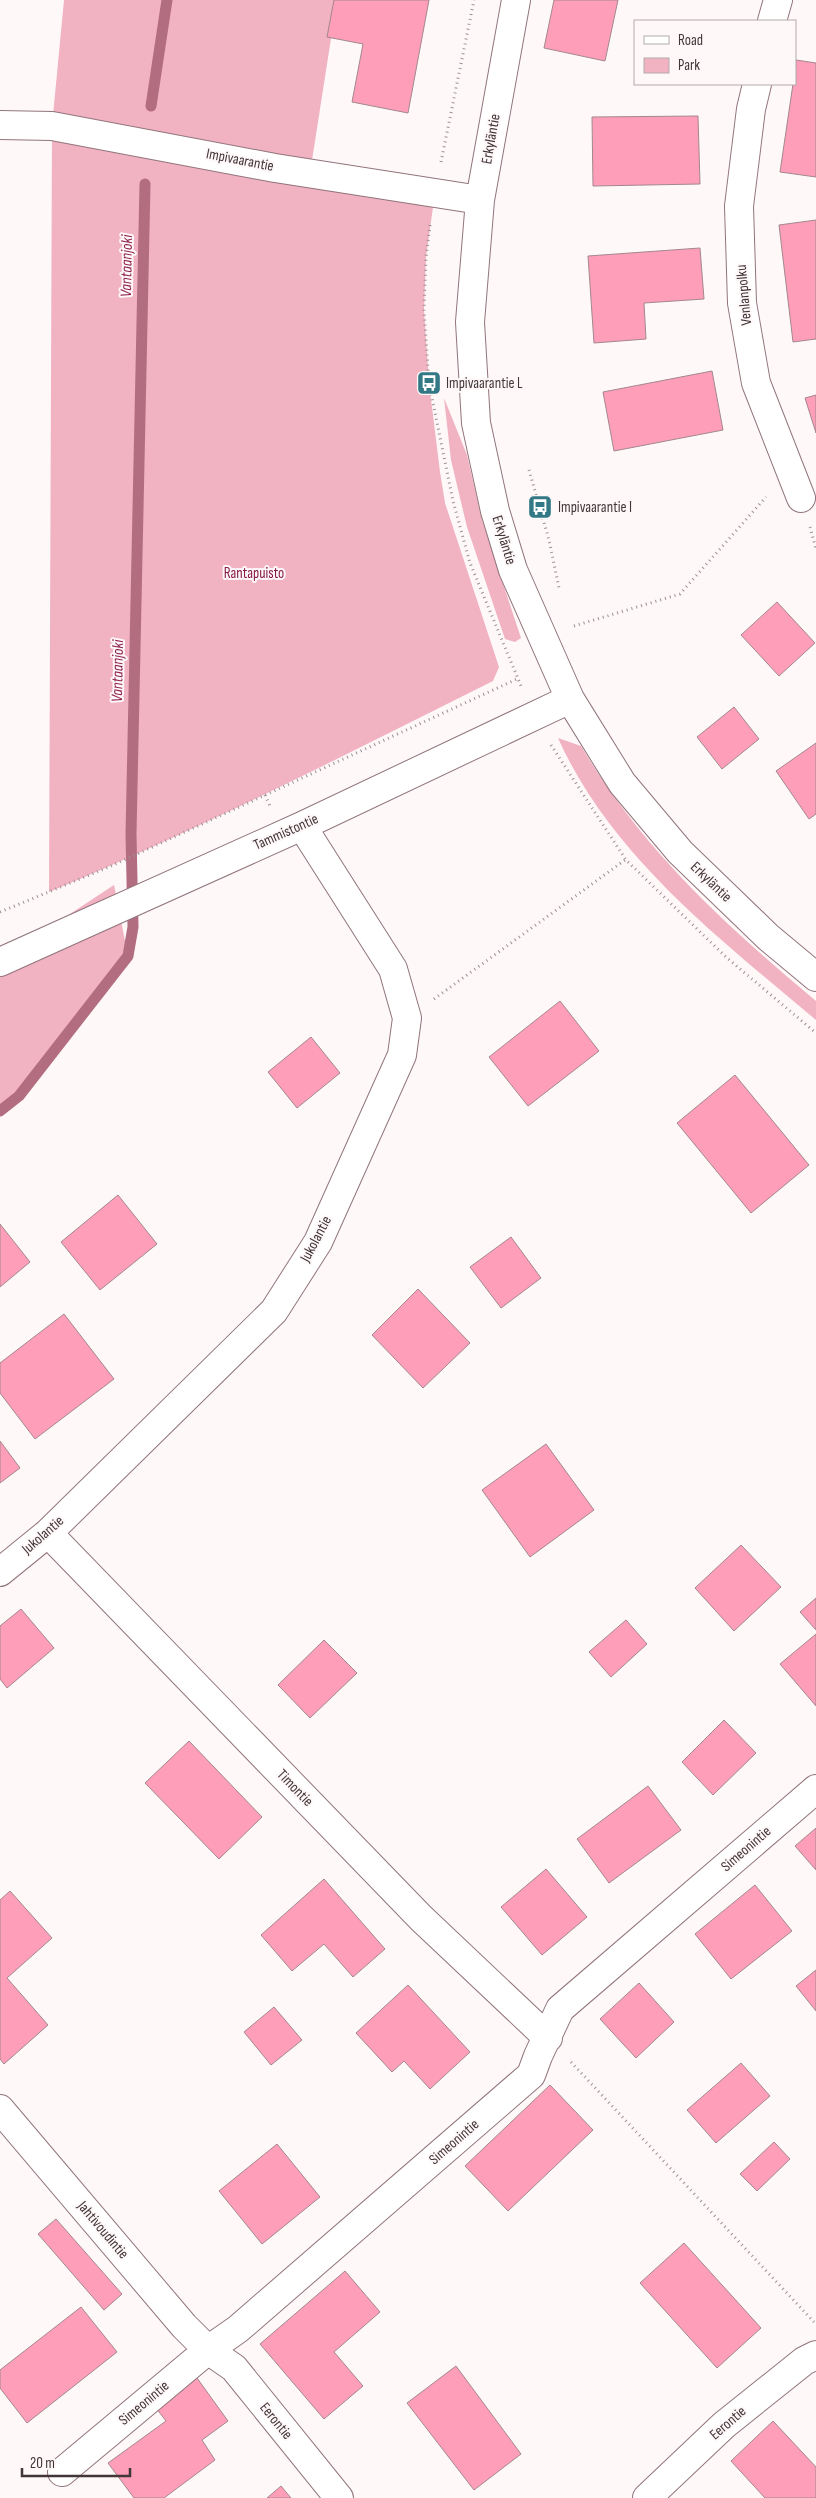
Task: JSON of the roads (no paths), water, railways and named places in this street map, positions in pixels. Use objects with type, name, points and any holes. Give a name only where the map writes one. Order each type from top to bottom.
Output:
[{"type":"street","name":"Erkyläntie","points":[[516,0],[480,200],[470,322],[476,423],[495,511],[512,570],[570,699],[622,783],[680,852],[768,938],[816,977]]},
{"type":"street","points":[[772,20],[778,0]]},
{"type":"street","name":"Venlanpolku","points":[[757,85],[751,109],[739,206],[742,303],[756,383],[801,498]]},
{"type":"street","name":"Impivaarantie","points":[[0,125],[62,128],[275,168],[480,200]]},
{"type":"street","name":"Tammistontie","points":[[0,962],[302,826],[570,699]]},
{"type":"street","name":"Jukolantie","points":[[0,1572],[48,1534],[274,1311],[318,1242],[402,1055],[407,1018],[393,969],[302,826]]},
{"type":"street","name":"Timontie","points":[[48,1534],[421,1918],[548,2038]]},
{"type":"street","name":"Simeonintie","points":[[62,2472],[208,2350],[238,2329],[531,2075],[560,2009],[816,1789]]},
{"type":"street","name":"Jahtivoudintie","points":[[0,2109],[184,2326],[208,2350]]},
{"type":"street","name":"Eerontie","points":[[208,2350],[234,2368],[339,2498]]},
{"type":"street","name":"Eerontie","points":[[647,2498],[724,2425],[804,2361],[816,2355]]},
{"type":"waterway","name":"Vantaanjoki","points":[[151,106],[167,0]]},
{"type":"waterway","name":"Vantaanjoki","points":[[0,1111],[19,1096],[128,956],[133,927],[131,834],[145,184]]},
{"type":"place","name":"Impivaarantie L","points":[[429,383]]},
{"type":"place","name":"Impivaarantie I","points":[[540,507]]},
{"type":"park label","name":"Rantapuisto","points":[[254,573]]}]
